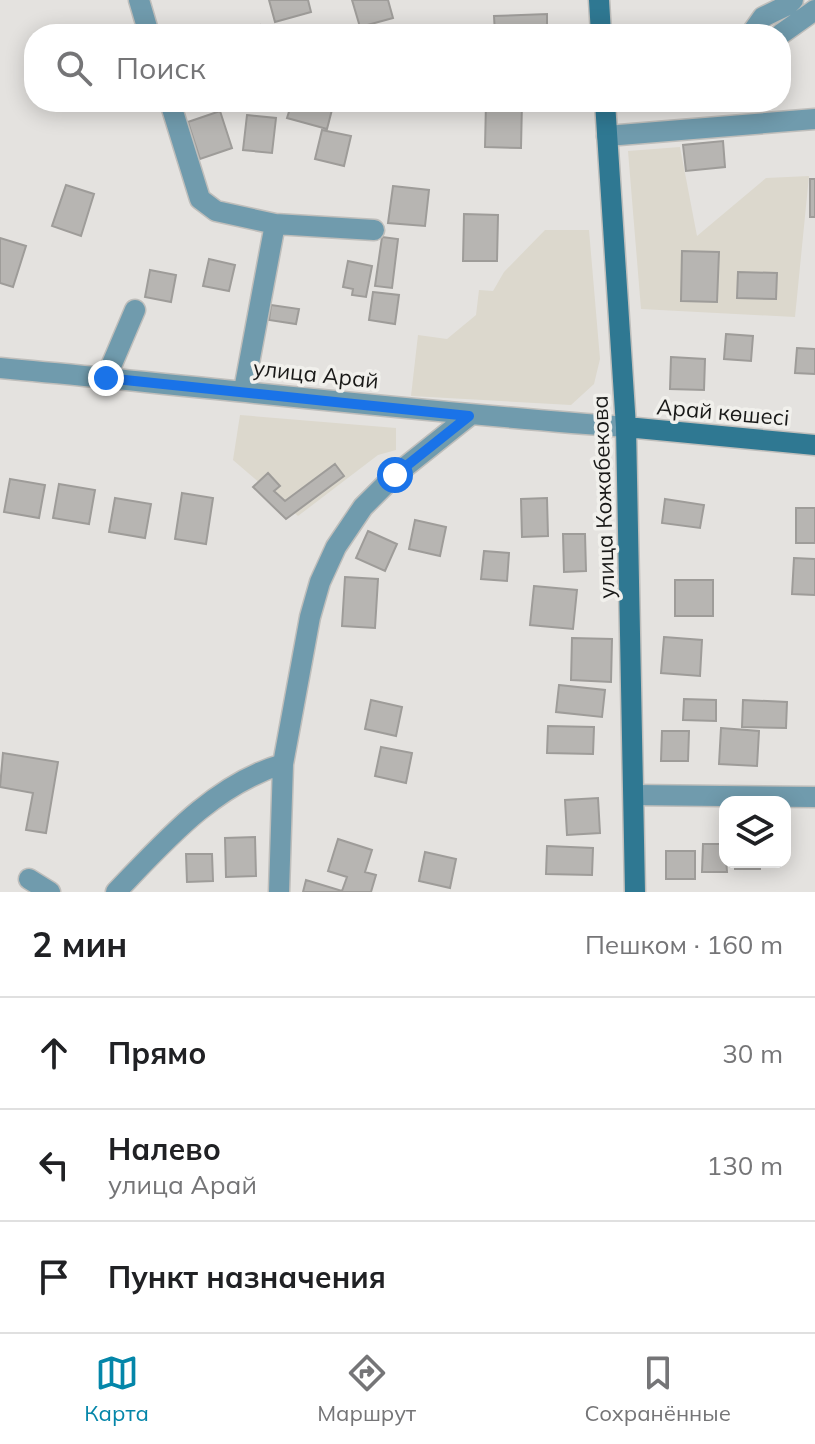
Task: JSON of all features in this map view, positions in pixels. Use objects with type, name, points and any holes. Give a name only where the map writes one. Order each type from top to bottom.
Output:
[{"type":"main road","points":[[599,0],[600,24]]},
{"type":"main road","name":"улица Кожабекова","points":[[606,112],[626,427],[635,892]]},
{"type":"main road","name":"Арай көшесі","points":[[626,427],[815,445]]},
{"type":"street","points":[[139,0],[146,24]]},
{"type":"street","points":[[758,24],[763,17],[793,0]]},
{"type":"street","points":[[791,27],[815,10]]},
{"type":"street","points":[[173,112],[200,199],[216,211],[275,224],[374,230]]},
{"type":"street","points":[[607,136],[815,119]]},
{"type":"street","points":[[244,390],[275,224]]},
{"type":"street","points":[[106,378],[135,310]]},
{"type":"street","name":"улица Арай","points":[[0,368],[244,390],[469,416],[626,427]]},
{"type":"street","points":[[279,892],[283,764],[310,617],[320,582],[336,547],[363,507],[395,475],[469,416]]},
{"type":"street","points":[[116,892],[169,838],[222,792],[260,771],[283,764]]},
{"type":"street","points":[[635,795],[815,797]]},
{"type":"street","points":[[29,879],[50,892]]},
{"type":"shaded area","points":[[680,147],[697,236],[766,178],[809,176],[795,317],[641,309],[628,151]]},
{"type":"shaded area","points":[[545,230],[589,230],[600,359],[594,384],[571,405],[411,396],[418,335],[447,339],[476,315],[479,290],[493,291],[504,272]]},
{"type":"shaded area","points":[[240,415],[396,428],[396,450],[378,455],[298,516],[233,460]]},
{"type":"building","points":[[269,0],[308,0],[311,12],[275,22]]},
{"type":"building","points":[[352,0],[388,0],[393,18],[359,24]]},
{"type":"building","points":[[547,14],[547,24],[494,24],[494,16]]},
{"type":"building","points":[[220,112],[232,148],[200,159],[188,122]]},
{"type":"building","points":[[289,112],[331,112],[327,129],[287,118]]},
{"type":"building","points":[[486,112],[522,112],[521,148],[485,147]]},
{"type":"building","points":[[247,115],[276,118],[272,153],[243,150]]},
{"type":"building","points":[[322,130],[351,136],[344,166],[315,159]]},
{"type":"building","points":[[723,141],[725,167],[686,171],[683,145]]},
{"type":"building","points":[[810,179],[815,179],[815,217],[810,217]]},
{"type":"building","points":[[66,185],[94,194],[81,236],[52,226]]},
{"type":"building","points":[[393,186],[429,190],[425,226],[388,223]]},
{"type":"building","points":[[464,214],[498,215],[497,261],[463,261]]},
{"type":"building","points":[[382,237],[398,239],[392,288],[375,286]]},
{"type":"building","points":[[0,238],[26,246],[13,287],[0,283]]},
{"type":"building","points":[[682,251],[719,252],[717,302],[681,301]]},
{"type":"building","points":[[209,259],[235,265],[229,291],[203,286]]},
{"type":"building","points":[[348,261],[372,266],[366,297],[352,295],[353,289],[343,287]]},
{"type":"building","points":[[150,270],[176,275],[171,302],[145,297]]},
{"type":"building","points":[[738,272],[777,273],[776,299],[737,298]]},
{"type":"building","points":[[373,292],[399,295],[395,324],[369,320]]},
{"type":"building","points":[[271,305],[299,309],[296,324],[269,320]]},
{"type":"building","points":[[726,334],[753,336],[751,361],[724,359]]},
{"type":"building","points":[[797,348],[815,349],[815,374],[795,373]]},
{"type":"building","points":[[671,357],[705,359],[704,390],[670,389]]},
{"type":"building","points":[[335,464],[344,476],[286,519],[253,487],[268,473],[280,486],[274,491],[285,501]]},
{"type":"building","points":[[10,479],[45,485],[39,518],[4,512]]},
{"type":"building","points":[[59,484],[95,490],[89,524],[53,518]]},
{"type":"building","points":[[182,493],[213,498],[206,544],[175,539]]},
{"type":"building","points":[[115,498],[151,504],[145,538],[109,532]]},
{"type":"building","points":[[547,498],[548,536],[522,537],[521,499]]},
{"type":"building","points":[[665,499],[704,505],[700,528],[662,523]]},
{"type":"building","points":[[796,508],[815,508],[815,543],[796,543]]},
{"type":"building","points":[[415,520],[446,527],[440,556],[409,549]]},
{"type":"building","points":[[368,531],[397,544],[385,571],[356,558]]},
{"type":"building","points":[[563,534],[585,534],[586,571],[564,572]]},
{"type":"building","points":[[484,551],[509,553],[507,581],[481,579]]},
{"type":"building","points":[[794,558],[815,559],[815,595],[792,594]]},
{"type":"building","points":[[345,577],[378,579],[375,628],[342,626]]},
{"type":"building","points":[[675,580],[713,580],[713,616],[675,616]]},
{"type":"building","points":[[534,586],[577,590],[573,629],[530,625]]},
{"type":"building","points":[[664,637],[702,640],[700,676],[661,673]]},
{"type":"building","points":[[572,638],[612,639],[611,682],[571,680]]},
{"type":"building","points":[[559,685],[605,690],[602,717],[556,712]]},
{"type":"building","points":[[684,699],[716,700],[716,721],[683,720]]},
{"type":"building","points":[[371,700],[402,707],[396,736],[365,729]]},
{"type":"building","points":[[743,700],[787,702],[786,728],[742,727]]},
{"type":"building","points":[[548,726],[594,727],[593,754],[547,753]]},
{"type":"building","points":[[721,728],[759,731],[757,766],[719,764]]},
{"type":"building","points":[[662,731],[689,731],[688,761],[661,761]]},
{"type":"building","points":[[381,747],[412,753],[406,783],[375,776]]},
{"type":"building","points":[[3,753],[58,762],[46,833],[26,830],[33,793],[0,787]]},
{"type":"building","points":[[598,798],[600,833],[567,835],[565,800]]},
{"type":"building","points":[[255,837],[256,876],[226,877],[225,838]]},
{"type":"building","points":[[338,839],[372,850],[365,872],[376,875],[371,892],[303,892],[306,880],[342,891],[347,877],[328,871]]},
{"type":"building","points":[[703,844],[719,844],[719,868],[727,868],[727,872],[702,872]]},
{"type":"building","points":[[547,846],[593,848],[592,875],[546,874]]},
{"type":"building","points":[[666,851],[695,851],[695,879],[666,879]]},
{"type":"building","points":[[425,852],[456,859],[450,888],[419,881]]},
{"type":"building","points":[[186,854],[212,854],[213,881],[187,882]]},
{"type":"route","points":[[106,378],[244,390],[469,416],[395,475]]}]
